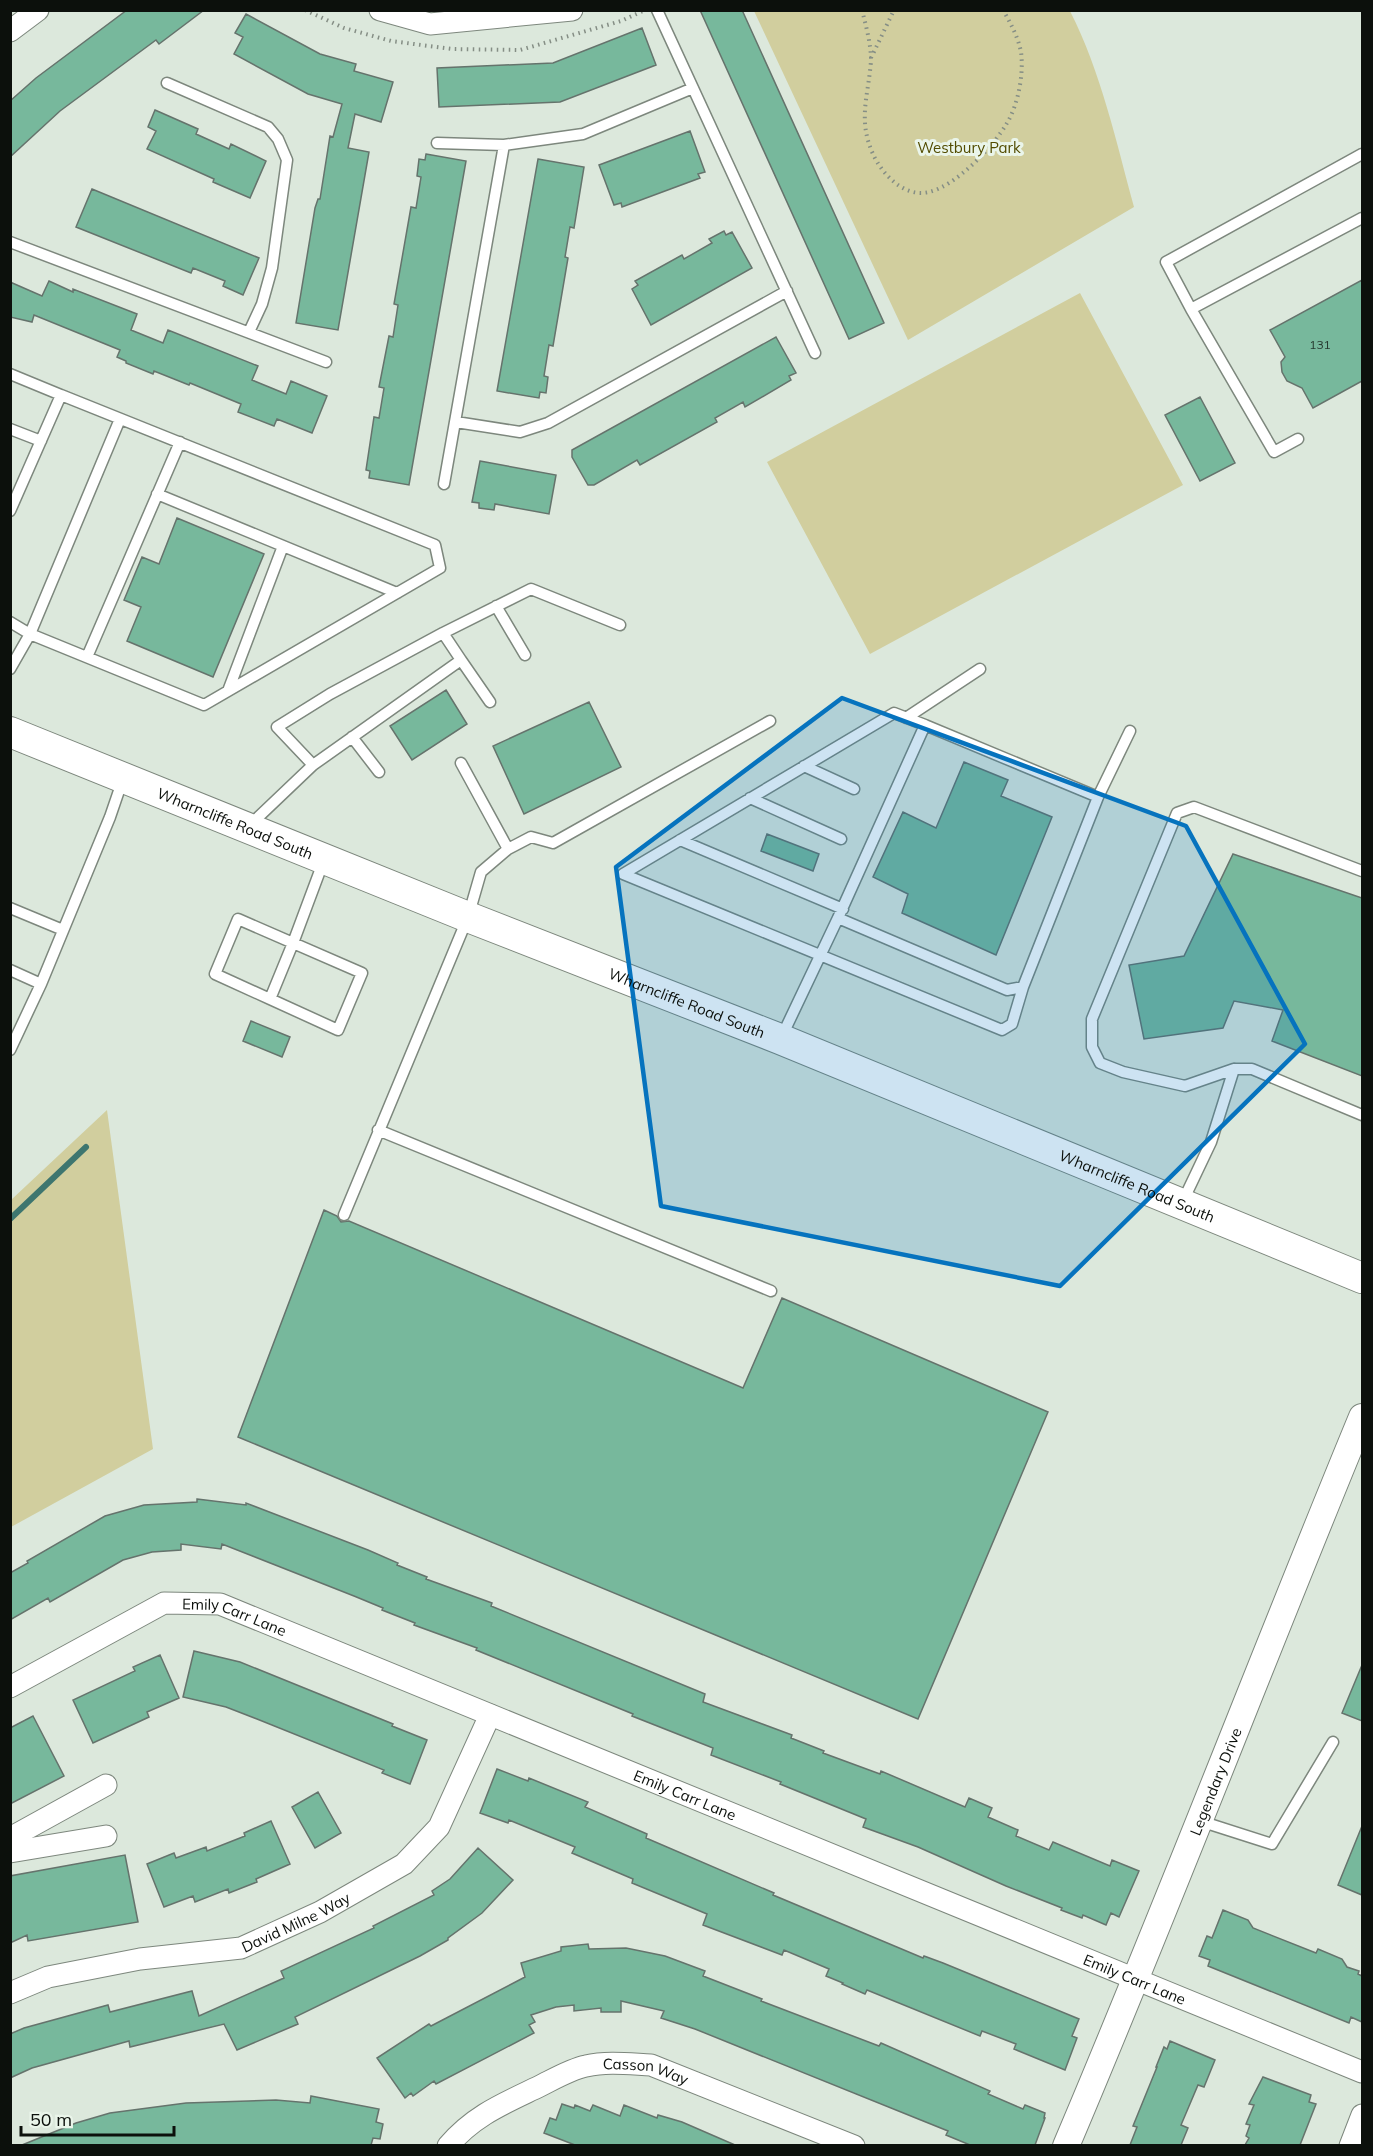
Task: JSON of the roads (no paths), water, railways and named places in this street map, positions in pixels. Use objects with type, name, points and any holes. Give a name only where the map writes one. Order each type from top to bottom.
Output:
[{"type":"main road","name":"Wharncliffe Road South","points":[[10,732],[780,1039],[1362,1278]]},
{"type":"street","points":[[10,31],[38,10]]},
{"type":"street","points":[[380,10],[430,24],[572,10]]},
{"type":"street","name":"Legendary Drive","points":[[1066,2145],[1137,1980],[1362,1416]]},
{"type":"street","name":"Emily Carr Lane","points":[[10,1687],[164,1603],[220,1604],[1362,2072]]},
{"type":"street","name":"David Milne Way","points":[[10,1993],[48,1977],[140,1959],[241,1948],[320,1912],[404,1864],[439,1827],[490,1715]]},
{"type":"street","points":[[10,1838],[106,1785]]},
{"type":"street","points":[[10,1852],[106,1836]]},
{"type":"street","name":"Casson Way","points":[[448,2145],[462,2129],[490,2109],[549,2081],[586,2066],[621,2063],[651,2065],[854,2145]]},
{"type":"street","points":[[1350,2145],[1362,2115]]},
{"type":"lane","points":[[657,10],[815,353]]},
{"type":"lane","points":[[167,83],[268,127],[278,139],[287,160],[273,268],[262,304],[249,332]]},
{"type":"lane","points":[[437,143],[504,145],[583,134],[693,88]]},
{"type":"lane","points":[[444,484],[504,145]]},
{"type":"lane","points":[[1298,439],[1274,452],[1166,262],[1362,154]]},
{"type":"lane","points":[[1191,309],[1362,218]]},
{"type":"lane","points":[[10,242],[326,362]]},
{"type":"lane","points":[[456,422],[520,432],[548,423],[787,291]]},
{"type":"lane","points":[[10,374],[435,545],[440,568],[204,705],[30,634],[10,622]]},
{"type":"lane","points":[[10,511],[61,395]]},
{"type":"lane","points":[[10,669],[30,634],[120,419]]},
{"type":"lane","points":[[10,429],[41,441]]},
{"type":"lane","points":[[87,657],[180,442]]},
{"type":"lane","points":[[157,494],[398,593]]},
{"type":"lane","points":[[228,691],[283,546]]},
{"type":"lane","points":[[313,765],[276,727],[330,694],[531,589],[620,625]]},
{"type":"lane","points":[[496,606],[525,655]]},
{"type":"lane","points":[[443,633],[490,702]]},
{"type":"lane","points":[[248,827],[313,765],[461,660]]},
{"type":"lane","points":[[906,718],[980,669]]},
{"type":"lane","points":[[1098,797],[894,713],[623,874],[1002,1029],[1012,1024],[1023,987],[1098,797],[1130,731]]},
{"type":"lane","points":[[344,1215],[468,916],[481,872],[508,849],[531,837],[553,843],[770,721]]},
{"type":"lane","points":[[780,1039],[822,956],[925,725]]},
{"type":"lane","points":[[352,737],[379,772]]},
{"type":"lane","points":[[460,763],[508,849]]},
{"type":"lane","points":[[804,766],[855,789]]},
{"type":"lane","points":[[10,1050],[110,817],[123,778]]},
{"type":"lane","points":[[750,798],[841,839]]},
{"type":"lane","points":[[1362,871],[1194,807],[1178,813],[1092,1019],[1092,1047],[1100,1063],[1123,1072],[1185,1086],[1234,1069],[1252,1069],[1362,1115]]},
{"type":"lane","points":[[680,840],[1006,990],[1023,987]]},
{"type":"lane","points":[[270,999],[324,859]]},
{"type":"lane","points":[[10,908],[63,930]]},
{"type":"lane","points":[[238,918],[362,972],[338,1030],[270,999],[215,974],[238,918]]},
{"type":"lane","points":[[10,970],[40,984]]},
{"type":"lane","points":[[1182,1204],[1210,1142],[1234,1069]]},
{"type":"lane","points":[[378,1130],[771,1291]]},
{"type":"lane","points":[[1200,1821],[1272,1844],[1333,1742]]},
{"type":"waterway","points":[[10,1219],[86,1147]]},
{"type":"park label","name":"Westbury Park","points":[[969,147]]}]
